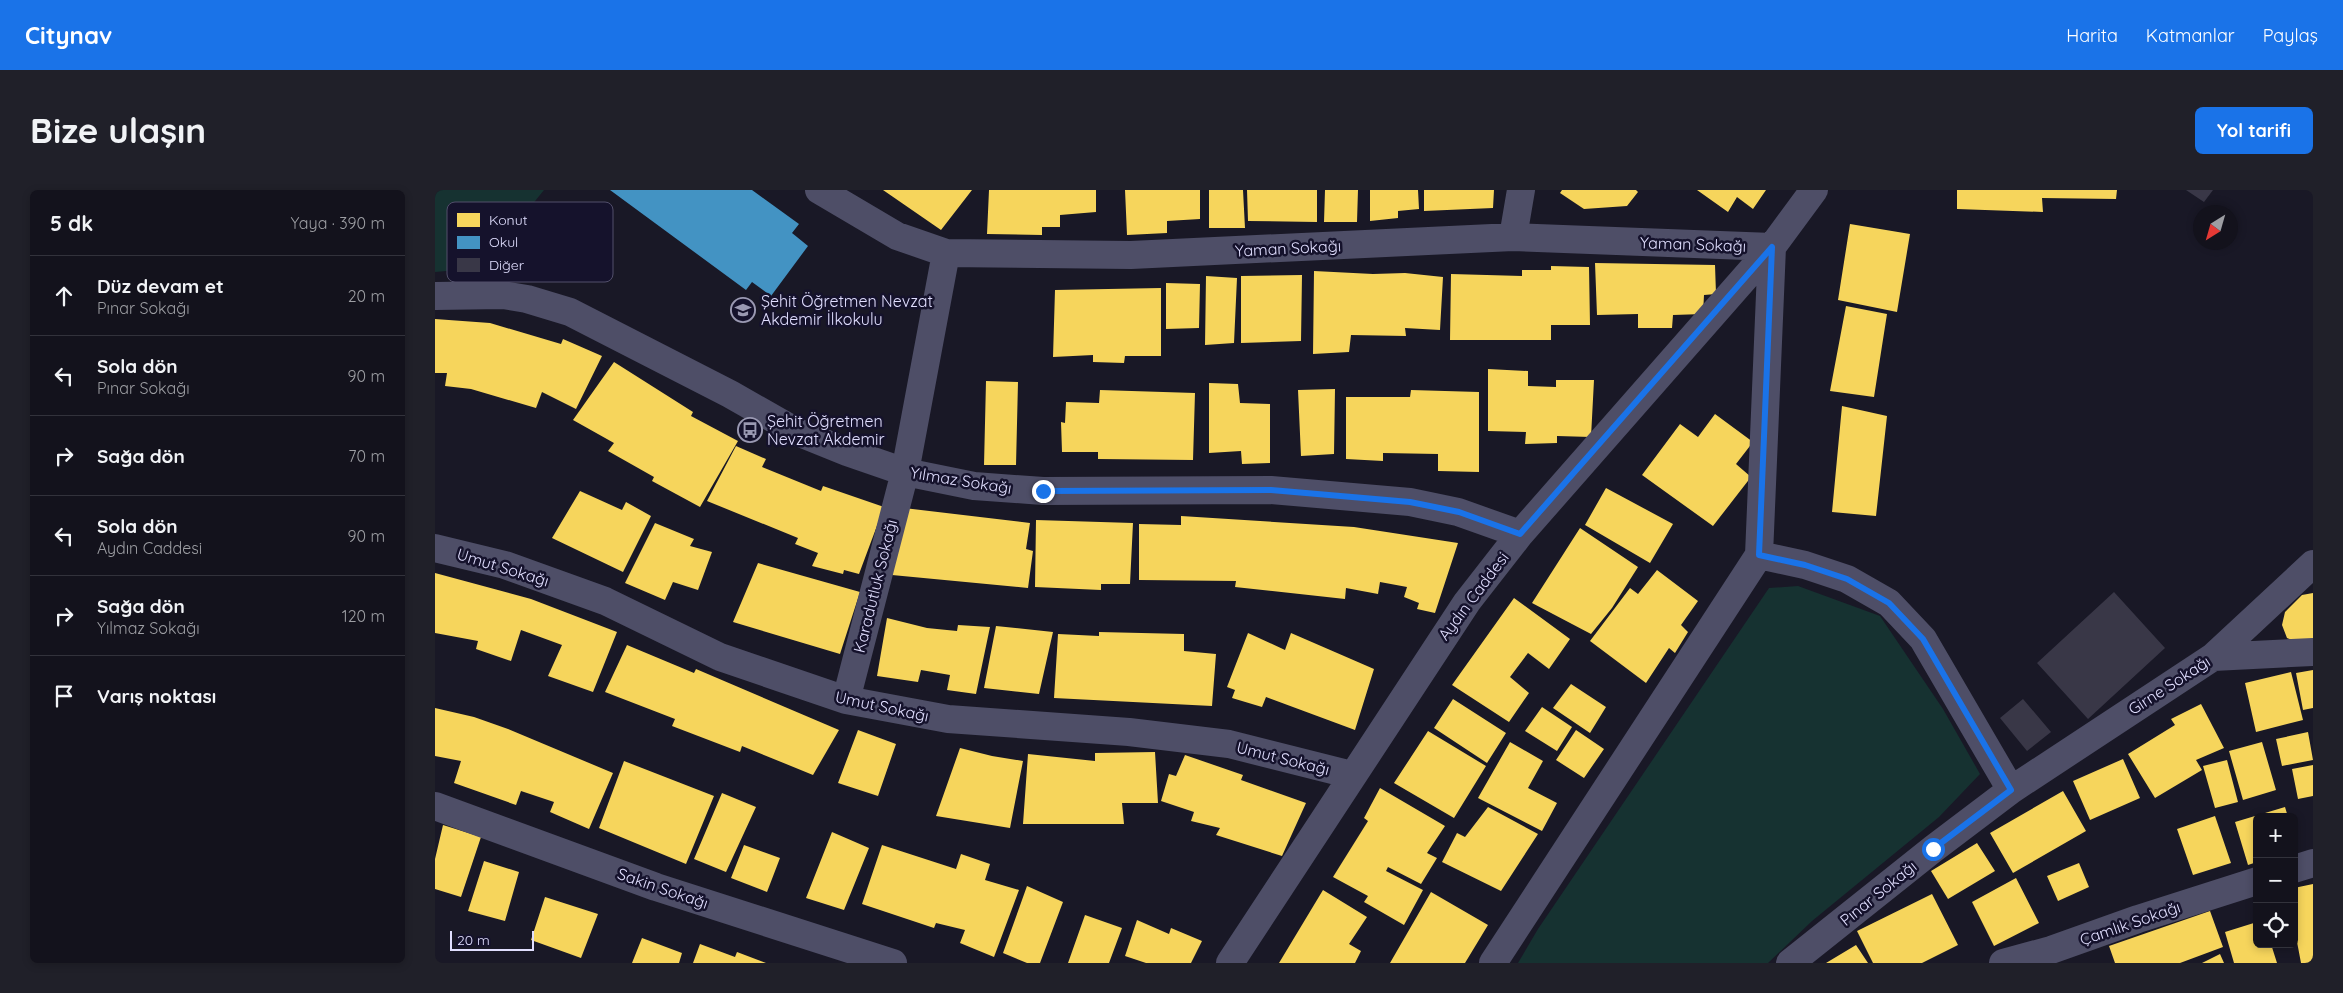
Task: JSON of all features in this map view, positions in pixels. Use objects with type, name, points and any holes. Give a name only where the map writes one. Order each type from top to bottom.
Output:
[{"type":"street","name":"Yaman Sokağı","points":[[819,190],[897,236],[946,253],[1131,255],[1513,237],[1772,247]]},
{"type":"street","points":[[1513,237],[1521,190]]},
{"type":"street","name":"Aydın Caddesi","points":[[1230,963],[1467,602],[1520,534],[1772,247],[1814,190]]},
{"type":"street","points":[[1493,963],[1759,555],[1772,247]]},
{"type":"street","name":"Karadutluk Sokağı","points":[[846,700],[905,472],[946,253]]},
{"type":"street","name":"Yılmaz Sokağı","points":[[435,296],[503,295],[570,312],[730,394],[795,431],[847,452],[905,472],[974,486],[1043,491],[1271,490],[1410,502],[1459,512],[1520,534]]},
{"type":"street","name":"Umut Sokağı","points":[[435,548],[505,566],[605,600],[720,657],[846,700],[948,719],[1129,732],[1229,744],[1352,775]]},
{"type":"street","points":[[1759,555],[1805,565],[1847,579],[1889,603],[1923,639],[2011,790]]},
{"type":"street","name":"Girne Sokağı","points":[[2011,790],[2213,657],[2313,564]]},
{"type":"street","points":[[2213,657],[2313,652]]},
{"type":"street","name":"Pınar Sokağı","points":[[1790,963],[1933,849],[2011,790]]},
{"type":"street","name":"Sakin Sokağı","points":[[435,806],[656,887],[893,963]]},
{"type":"street","points":[[2298,868],[2313,863]]},
{"type":"street","name":"Çamlık Sokağı","points":[[2003,963],[2051,950],[2138,919],[2253,882]]},
{"type":"green space","points":[[435,190],[544,190],[534,202],[447,202],[447,271],[435,272]]},
{"type":"green space","points":[[1798,586],[1880,616],[1943,709],[1980,774],[1939,817],[1812,921],[1768,963],[1518,963],[1538,929],[1769,588]]},
{"type":"building: Konut","points":[[883,190],[972,190],[941,230]]},
{"type":"building: Konut","points":[[989,190],[1096,190],[1096,212],[1060,215],[1060,227],[1042,227],[1042,235],[987,234]]},
{"type":"building: Konut","points":[[1125,190],[1200,190],[1200,219],[1167,221],[1167,233],[1127,235]]},
{"type":"building: Konut","points":[[1209,190],[1243,190],[1245,228],[1209,228]]},
{"type":"building: Konut","points":[[1247,190],[1317,190],[1317,222],[1248,221]]},
{"type":"building: Konut","points":[[1325,190],[1358,190],[1357,222],[1324,222]]},
{"type":"building: Konut","points":[[1370,190],[1418,190],[1419,209],[1398,211],[1398,218],[1370,221]]},
{"type":"building: Konut","points":[[1424,190],[1494,190],[1493,208],[1424,211]]},
{"type":"building: Konut","points":[[1562,190],[1636,190],[1638,192],[1627,206],[1584,209],[1560,193]]},
{"type":"building: Konut","points":[[1697,190],[1766,190],[1753,209],[1737,197],[1728,212]]},
{"type":"building: Konut","points":[[1957,190],[2117,190],[2116,199],[2042,198],[2043,212],[1957,209]]},
{"type":"building: Konut","points":[[1850,224],[1910,234],[1897,312],[1838,300]]},
{"type":"building: Konut","points":[[1595,263],[1715,265],[1716,294],[1704,295],[1703,314],[1673,315],[1672,328],[1638,328],[1638,314],[1597,315]]},
{"type":"building: Konut","points":[[1551,266],[1589,267],[1590,325],[1551,325],[1551,340],[1450,340],[1451,274],[1522,276],[1522,270],[1551,270]]},
{"type":"building: Konut","points":[[1314,271],[1373,274],[1405,273],[1443,277],[1440,330],[1405,328],[1406,336],[1351,335],[1349,352],[1313,354]]},
{"type":"building: Konut","points":[[1302,275],[1301,341],[1241,343],[1241,276]]},
{"type":"building: Konut","points":[[1206,276],[1237,278],[1234,343],[1205,345]]},
{"type":"building: Konut","points":[[1166,283],[1200,284],[1199,328],[1166,329]]},
{"type":"building: Konut","points":[[1161,288],[1161,356],[1125,356],[1124,363],[1093,362],[1093,355],[1053,357],[1055,290]]},
{"type":"building: Konut","points":[[1846,306],[1887,314],[1874,397],[1830,391]]},
{"type":"building: Konut","points":[[435,319],[490,323],[561,344],[563,339],[602,356],[576,409],[542,392],[536,408],[471,389],[445,386],[447,373],[435,373]]},
{"type":"building: Konut","points":[[614,362],[693,412],[691,416],[738,441],[700,507],[652,481],[654,477],[608,451],[614,443],[573,420]]},
{"type":"building: Konut","points":[[1488,369],[1528,371],[1528,386],[1556,387],[1556,380],[1594,380],[1591,437],[1557,436],[1557,443],[1525,444],[1526,432],[1488,431]]},
{"type":"building: Konut","points":[[986,381],[1018,382],[1016,465],[984,465]]},
{"type":"building: Konut","points":[[1209,383],[1238,384],[1240,403],[1270,404],[1270,463],[1242,464],[1241,451],[1209,453]]},
{"type":"building: Konut","points":[[1335,389],[1334,454],[1301,456],[1298,390]]},
{"type":"building: Konut","points":[[1100,390],[1195,393],[1193,460],[1098,459],[1098,452],[1062,452],[1061,422],[1065,423],[1066,402],[1099,403]]},
{"type":"building: Konut","points":[[1411,390],[1479,392],[1479,472],[1438,471],[1438,454],[1383,453],[1383,461],[1346,459],[1346,397],[1410,397]]},
{"type":"building: Konut","points":[[1842,406],[1887,416],[1876,516],[1832,512]]},
{"type":"building: Konut","points":[[1715,414],[1753,442],[1736,464],[1751,477],[1713,526],[1642,475],[1680,424],[1698,437]]},
{"type":"building: Konut","points":[[736,446],[766,459],[762,467],[821,491],[823,486],[884,507],[859,574],[844,570],[843,574],[812,566],[818,553],[795,544],[798,538],[707,501]]},
{"type":"building: Konut","points":[[1606,488],[1673,524],[1650,563],[1585,525]]},
{"type":"building: Konut","points":[[580,491],[622,510],[626,502],[651,516],[623,572],[552,538]]},
{"type":"building: Konut","points":[[904,508],[1030,523],[1026,549],[1033,551],[1028,588],[892,575]]},
{"type":"building: Konut","points":[[1181,516],[1354,527],[1458,543],[1435,613],[1417,609],[1419,603],[1404,597],[1407,587],[1380,582],[1378,594],[1346,588],[1345,599],[1235,587],[1236,581],[1139,580],[1139,524],[1181,525]]},
{"type":"building: Konut","points":[[1036,520],[1133,523],[1130,584],[1101,584],[1101,590],[1035,587]]},
{"type":"building: Konut","points":[[655,523],[694,539],[690,546],[712,552],[698,590],[673,582],[665,600],[625,583]]},
{"type":"building: Konut","points":[[1580,528],[1638,567],[1612,608],[1591,634],[1532,603]]},
{"type":"building: Konut","points":[[758,563],[860,592],[840,654],[733,622]]},
{"type":"building: Konut","points":[[1657,570],[1698,601],[1681,625],[1688,632],[1675,653],[1669,648],[1646,683],[1590,641],[1630,588],[1638,594]]},
{"type":"building: Konut","points":[[435,573],[531,599],[617,632],[593,692],[548,676],[562,645],[521,630],[511,661],[476,649],[478,641],[435,633]]},
{"type":"building: Konut","points":[[2313,593],[2313,642],[2302,644],[2287,638],[2282,625],[2285,612],[2302,595]]},
{"type":"building: Konut","points":[[1514,598],[1570,639],[1549,669],[1528,653],[1510,677],[1529,693],[1509,722],[1452,685]]},
{"type":"building: Konut","points":[[887,618],[927,628],[957,631],[958,625],[990,627],[976,694],[947,690],[950,675],[921,670],[918,682],[877,676]]},
{"type":"building: Konut","points":[[996,626],[1053,632],[1039,694],[984,688]]},
{"type":"building: Konut","points":[[1099,632],[1184,634],[1184,651],[1216,654],[1212,706],[1054,698],[1058,634],[1099,636]]},
{"type":"building: Konut","points":[[1248,633],[1285,650],[1291,633],[1374,669],[1355,730],[1266,697],[1262,707],[1232,698],[1235,690],[1227,687]]},
{"type":"building: Konut","points":[[627,645],[694,673],[696,669],[839,730],[813,775],[742,746],[740,752],[672,726],[675,719],[605,692]]},
{"type":"building: Konut","points":[[2313,670],[2313,708],[2303,710],[2296,673]]},
{"type":"building: Konut","points":[[2291,672],[2303,720],[2256,732],[2245,683]]},
{"type":"building: Konut","points":[[1571,684],[1606,707],[1590,733],[1553,708]]},
{"type":"building: Konut","points":[[1453,699],[1506,733],[1487,763],[1434,728]]},
{"type":"building: Konut","points":[[2201,704],[2224,748],[2196,760],[2202,770],[2155,798],[2128,754],[2175,725],[2171,719]]},
{"type":"building: Konut","points":[[1542,707],[1572,727],[1557,751],[1525,731]]},
{"type":"building: Konut","points":[[435,708],[474,717],[508,729],[613,773],[589,829],[550,812],[554,802],[521,791],[516,805],[454,783],[461,761],[435,756]]},
{"type":"building: Konut","points":[[858,730],[896,744],[878,796],[838,783]]},
{"type":"building: Konut","points":[[1576,730],[1604,749],[1584,778],[1556,760]]},
{"type":"building: Konut","points":[[1428,731],[1486,766],[1454,818],[1394,783]]},
{"type":"building: Konut","points":[[2308,732],[2313,760],[2282,766],[2276,739]]},
{"type":"building: Konut","points":[[1510,742],[1543,761],[1528,788],[1557,803],[1542,831],[1478,798]]},
{"type":"building: Konut","points":[[2262,742],[2276,790],[2243,800],[2229,751]]},
{"type":"building: Konut","points":[[960,748],[1023,761],[1010,828],[936,816]]},
{"type":"building: Konut","points":[[1155,752],[1158,803],[1122,803],[1124,824],[1023,824],[1028,754],[1095,761],[1095,753]]},
{"type":"building: Konut","points":[[1185,755],[1243,775],[1241,780],[1306,803],[1282,856],[1216,835],[1220,828],[1191,821],[1194,812],[1161,801],[1169,774],[1176,776]]},
{"type":"building: Konut","points":[[2123,759],[2140,798],[2090,820],[2073,781]]},
{"type":"building: Konut","points":[[2227,760],[2238,802],[2215,808],[2203,766]]},
{"type":"building: Konut","points":[[624,761],[714,796],[686,864],[599,828]]},
{"type":"building: Konut","points":[[2313,765],[2313,796],[2298,799],[2292,769]]},
{"type":"building: Konut","points":[[1380,788],[1445,826],[1427,853],[1437,858],[1421,884],[1388,867],[1386,871],[1423,890],[1404,925],[1364,902],[1368,896],[1333,877],[1368,821],[1364,818]]},
{"type":"building: Konut","points":[[2063,791],[2086,831],[2013,873],[1990,833]]},
{"type":"building: Konut","points":[[722,793],[756,807],[726,872],[694,859]]},
{"type":"building: Konut","points":[[1488,807],[1538,834],[1501,891],[1442,862],[1457,833],[1465,837]]},
{"type":"building: Konut","points":[[2285,807],[2287,813],[2265,813]]},
{"type":"building: Konut","points":[[2215,816],[2231,863],[2193,875],[2177,829]]},
{"type":"building: Konut","points":[[2253,817],[2253,863],[2248,865],[2235,822]]},
{"type":"building: Konut","points":[[443,825],[481,837],[461,897],[435,889],[435,859]]},
{"type":"building: Konut","points":[[832,832],[869,848],[844,910],[806,898]]},
{"type":"building: Konut","points":[[1977,843],[1995,871],[1948,899],[1931,871]]},
{"type":"building: Konut","points":[[744,845],[780,858],[767,892],[731,878]]},
{"type":"building: Konut","points":[[882,845],[956,869],[961,854],[990,864],[985,880],[1019,890],[994,957],[960,943],[965,930],[936,923],[934,928],[862,904]]},
{"type":"building: Konut","points":[[484,861],[519,872],[505,921],[468,911]]},
{"type":"building: Konut","points":[[2079,863],[2089,887],[2058,901],[2047,876]]},
{"type":"building: Konut","points":[[2016,878],[2039,923],[1994,946],[1972,902]]},
{"type":"building: Konut","points":[[2313,884],[2313,963],[2301,963],[2298,947],[2298,887]]},
{"type":"building: Konut","points":[[1027,886],[1063,902],[1040,963],[1027,963],[1003,953]]},
{"type":"building: Konut","points":[[1323,890],[1367,917],[1349,944],[1361,951],[1355,963],[1279,963]]},
{"type":"building: Konut","points":[[1431,892],[1488,925],[1465,963],[1390,963]]},
{"type":"building: Konut","points":[[1932,894],[1958,945],[1922,963],[1873,963],[1857,931]]},
{"type":"building: Konut","points":[[545,897],[598,914],[581,958],[531,940]]},
{"type":"building: Konut","points":[[2210,911],[2223,947],[2180,963],[2115,963],[2109,946]]},
{"type":"building: Konut","points":[[1085,915],[1122,928],[1109,963],[1068,963]]},
{"type":"building: Konut","points":[[1137,920],[1169,934],[1171,928],[1202,941],[1191,963],[1146,963],[1125,956]]},
{"type":"building: Konut","points":[[2253,923],[2253,948],[2272,948],[2277,963],[2234,963],[2225,932]]},
{"type":"building: Konut","points":[[642,938],[682,953],[679,963],[632,963]]},
{"type":"building: Konut","points":[[700,944],[735,957],[737,952],[766,963],[693,963]]},
{"type":"building: Konut","points":[[1856,945],[1868,963],[1826,963]]},
{"type":"building: Konut","points":[[2220,954],[2224,963],[2202,963]]},
{"type":"building: Okul","points":[[610,190],[752,190],[799,224],[792,233],[808,246],[771,296],[752,282],[746,290]]},
{"type":"building: Diğer","points":[[2186,190],[2213,190],[2204,202]]},
{"type":"building: Diğer","points":[[2114,592],[2165,648],[2088,719],[2037,663]]},
{"type":"building: Diğer","points":[[2023,699],[2051,732],[2027,751],[2000,718]]},
{"type":"place","name":"Şehit Öğretmen Nevzat Akdemir İlkokulu","points":[[743,310]]},
{"type":"place","name":"Şehit Öğretmen Nevzat Akdemir","points":[[750,430]]},
{"type":"route","points":[[1043,491],[1271,490],[1410,502],[1459,512],[1520,534],[1772,247],[1761,468],[1759,555],[1805,565],[1847,579],[1889,603],[1923,639],[2011,790],[1933,849]]}]
